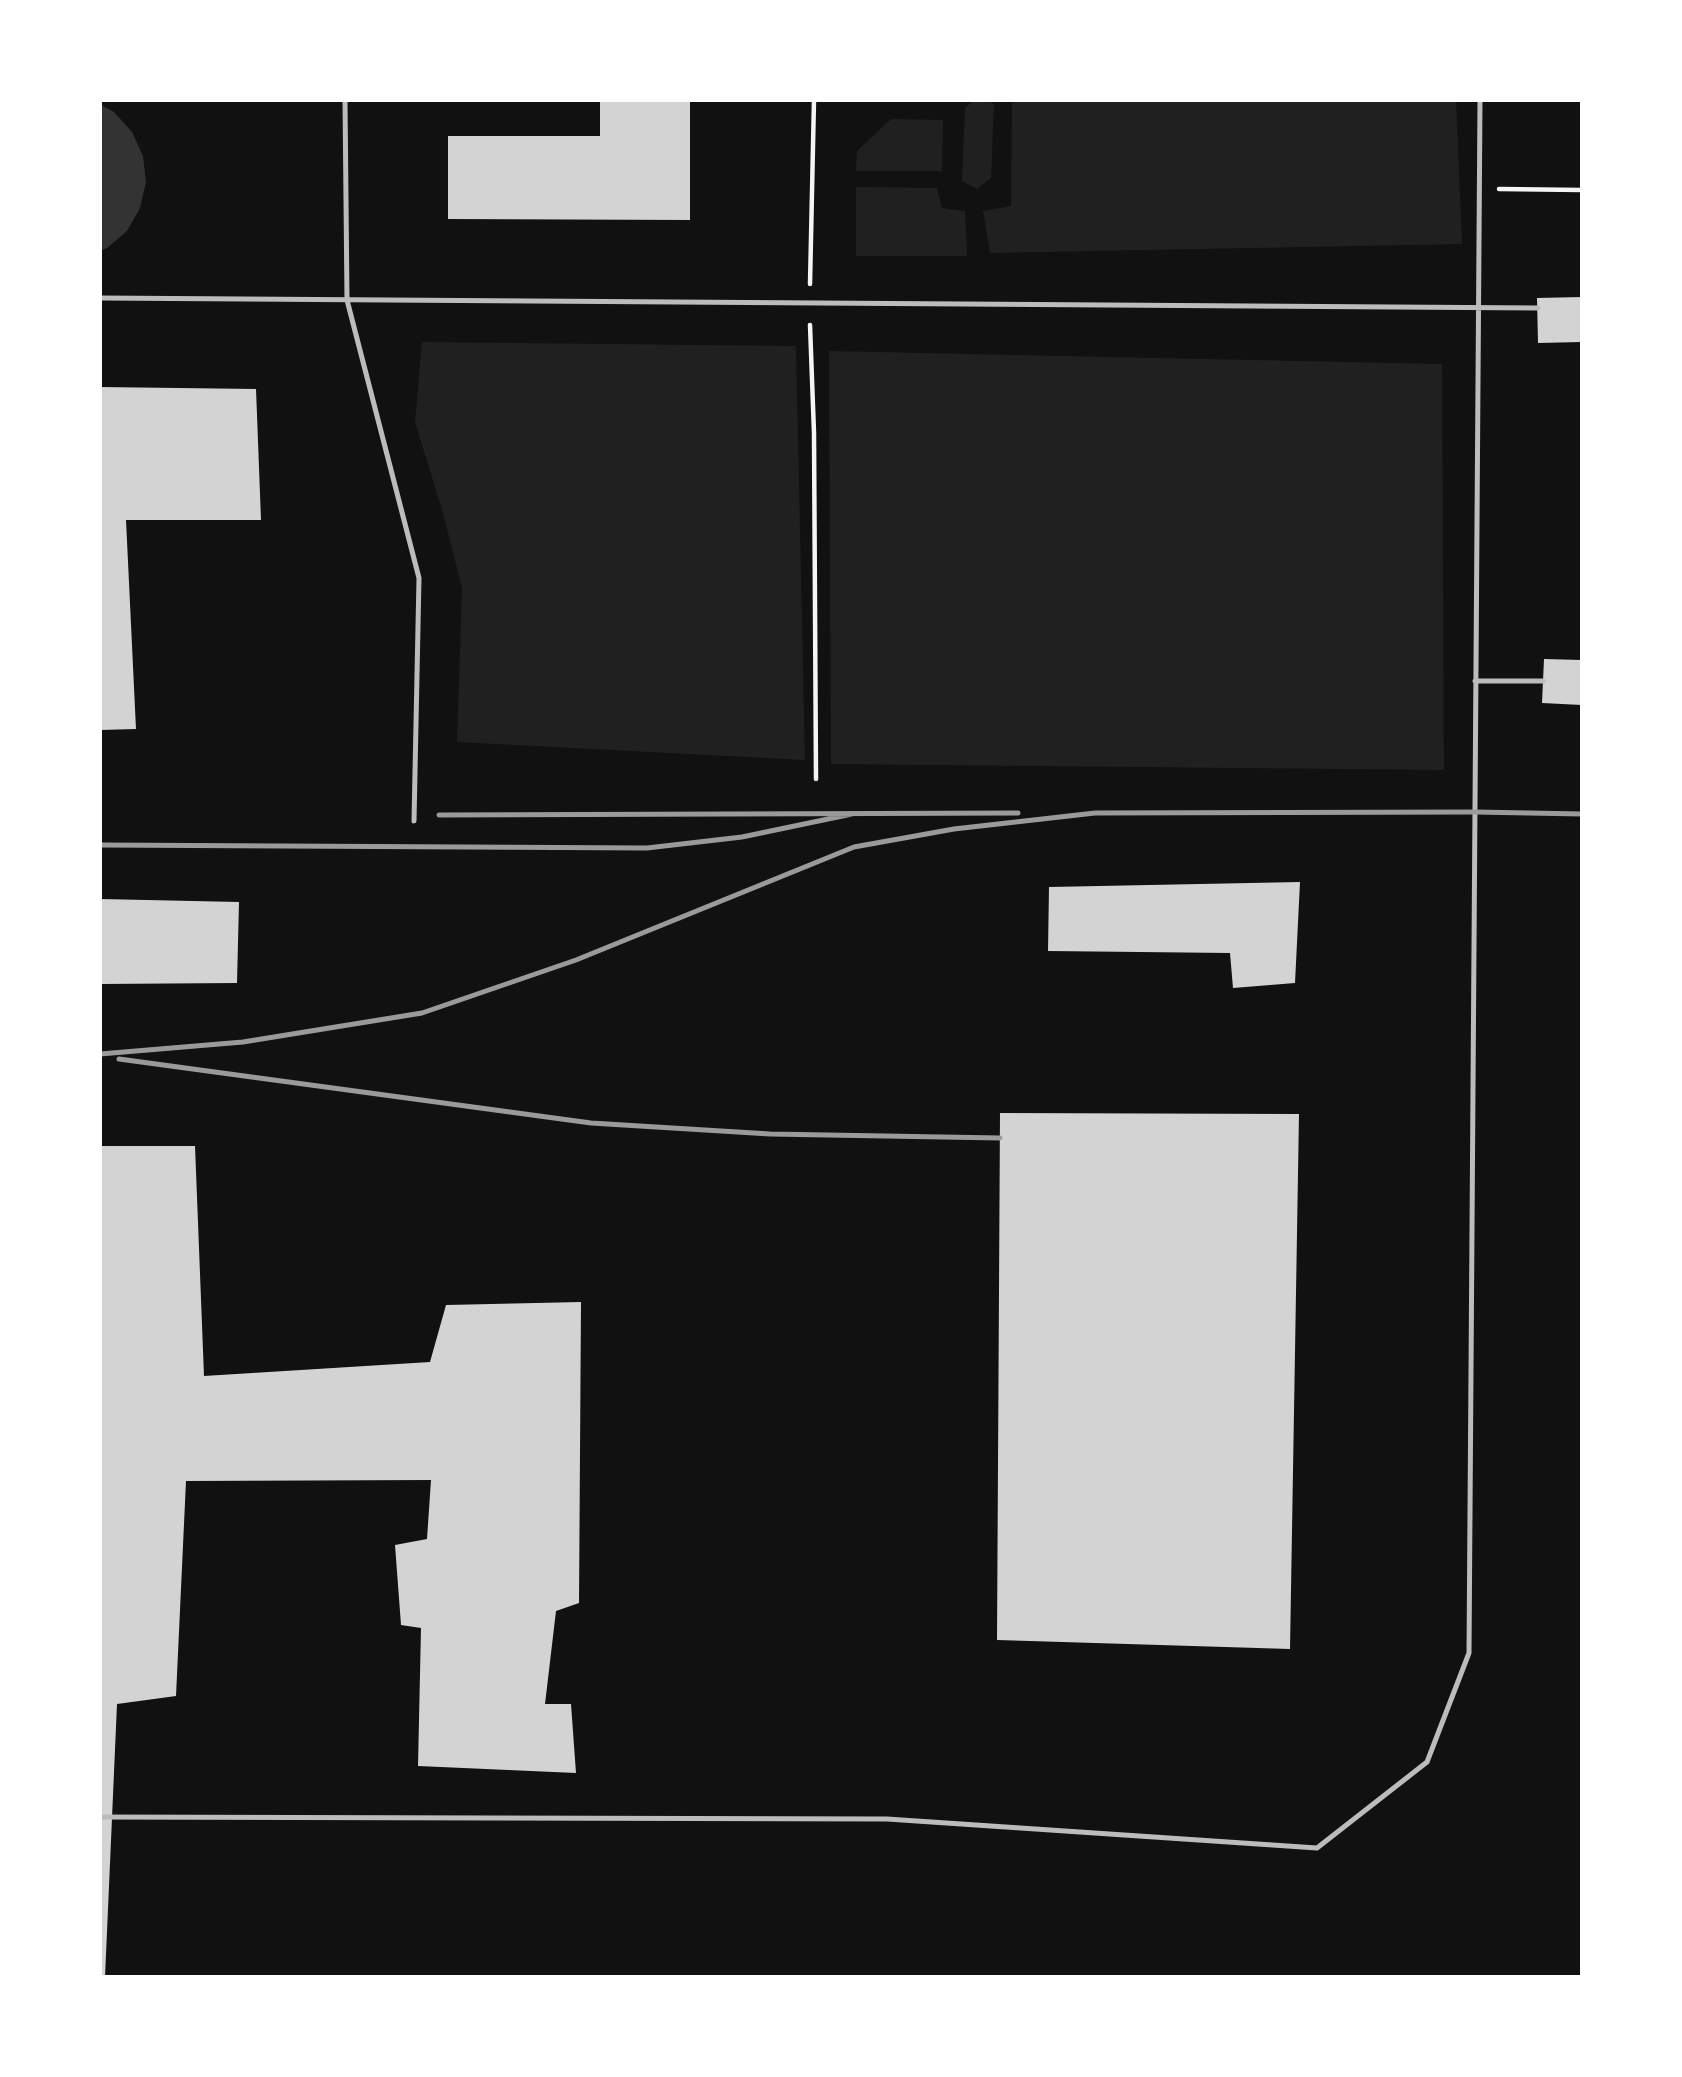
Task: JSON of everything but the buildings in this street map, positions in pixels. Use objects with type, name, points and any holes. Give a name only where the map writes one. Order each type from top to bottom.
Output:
[{"type":"lane","points":[[345,100],[347,300],[419,578],[414,821]]},
{"type":"lane","points":[[100,1817],[887,1819],[1317,1848],[1427,1762],[1468,1653],[1480,100]]},
{"type":"lane","points":[[100,298],[1538,308]]},
{"type":"lane","points":[[1475,681],[1543,681]]},
{"type":"path","points":[[814,100],[810,350],[814,433],[816,779]]},
{"type":"path","points":[[1479,189],[1582,190]]},
{"type":"shaded area","points":[[974,100],[986,100],[994,104],[991,178],[977,189],[962,181],[965,108]]},
{"type":"shaded area","points":[[1012,100],[1456,100],[1462,244],[990,253],[983,211],[1011,206]]},
{"type":"shaded area","points":[[100,104],[114,112],[132,132],[143,156],[146,182],[140,208],[127,231],[100,251]]},
{"type":"shaded area","points":[[891,119],[943,120],[942,171],[856,171],[857,151]]},
{"type":"shaded area","points":[[856,187],[937,188],[942,208],[965,211],[967,256],[856,256]]},
{"type":"shaded area","points":[[422,342],[796,346],[805,760],[457,742],[462,588],[443,513],[415,422]]},
{"type":"shaded area","points":[[829,351],[1442,364],[1444,770],[831,764]]},
{"type":"railway","points":[[439,815],[1018,813]]},
{"type":"railway","points":[[100,1054],[243,1042],[422,1013],[576,960],[854,847],[954,829],[1095,813],[1582,814]]},
{"type":"railway","points":[[100,845],[647,848],[742,837],[852,814]]},
{"type":"railway","points":[[119,1059],[591,1123],[770,1134],[1000,1138]]}]
